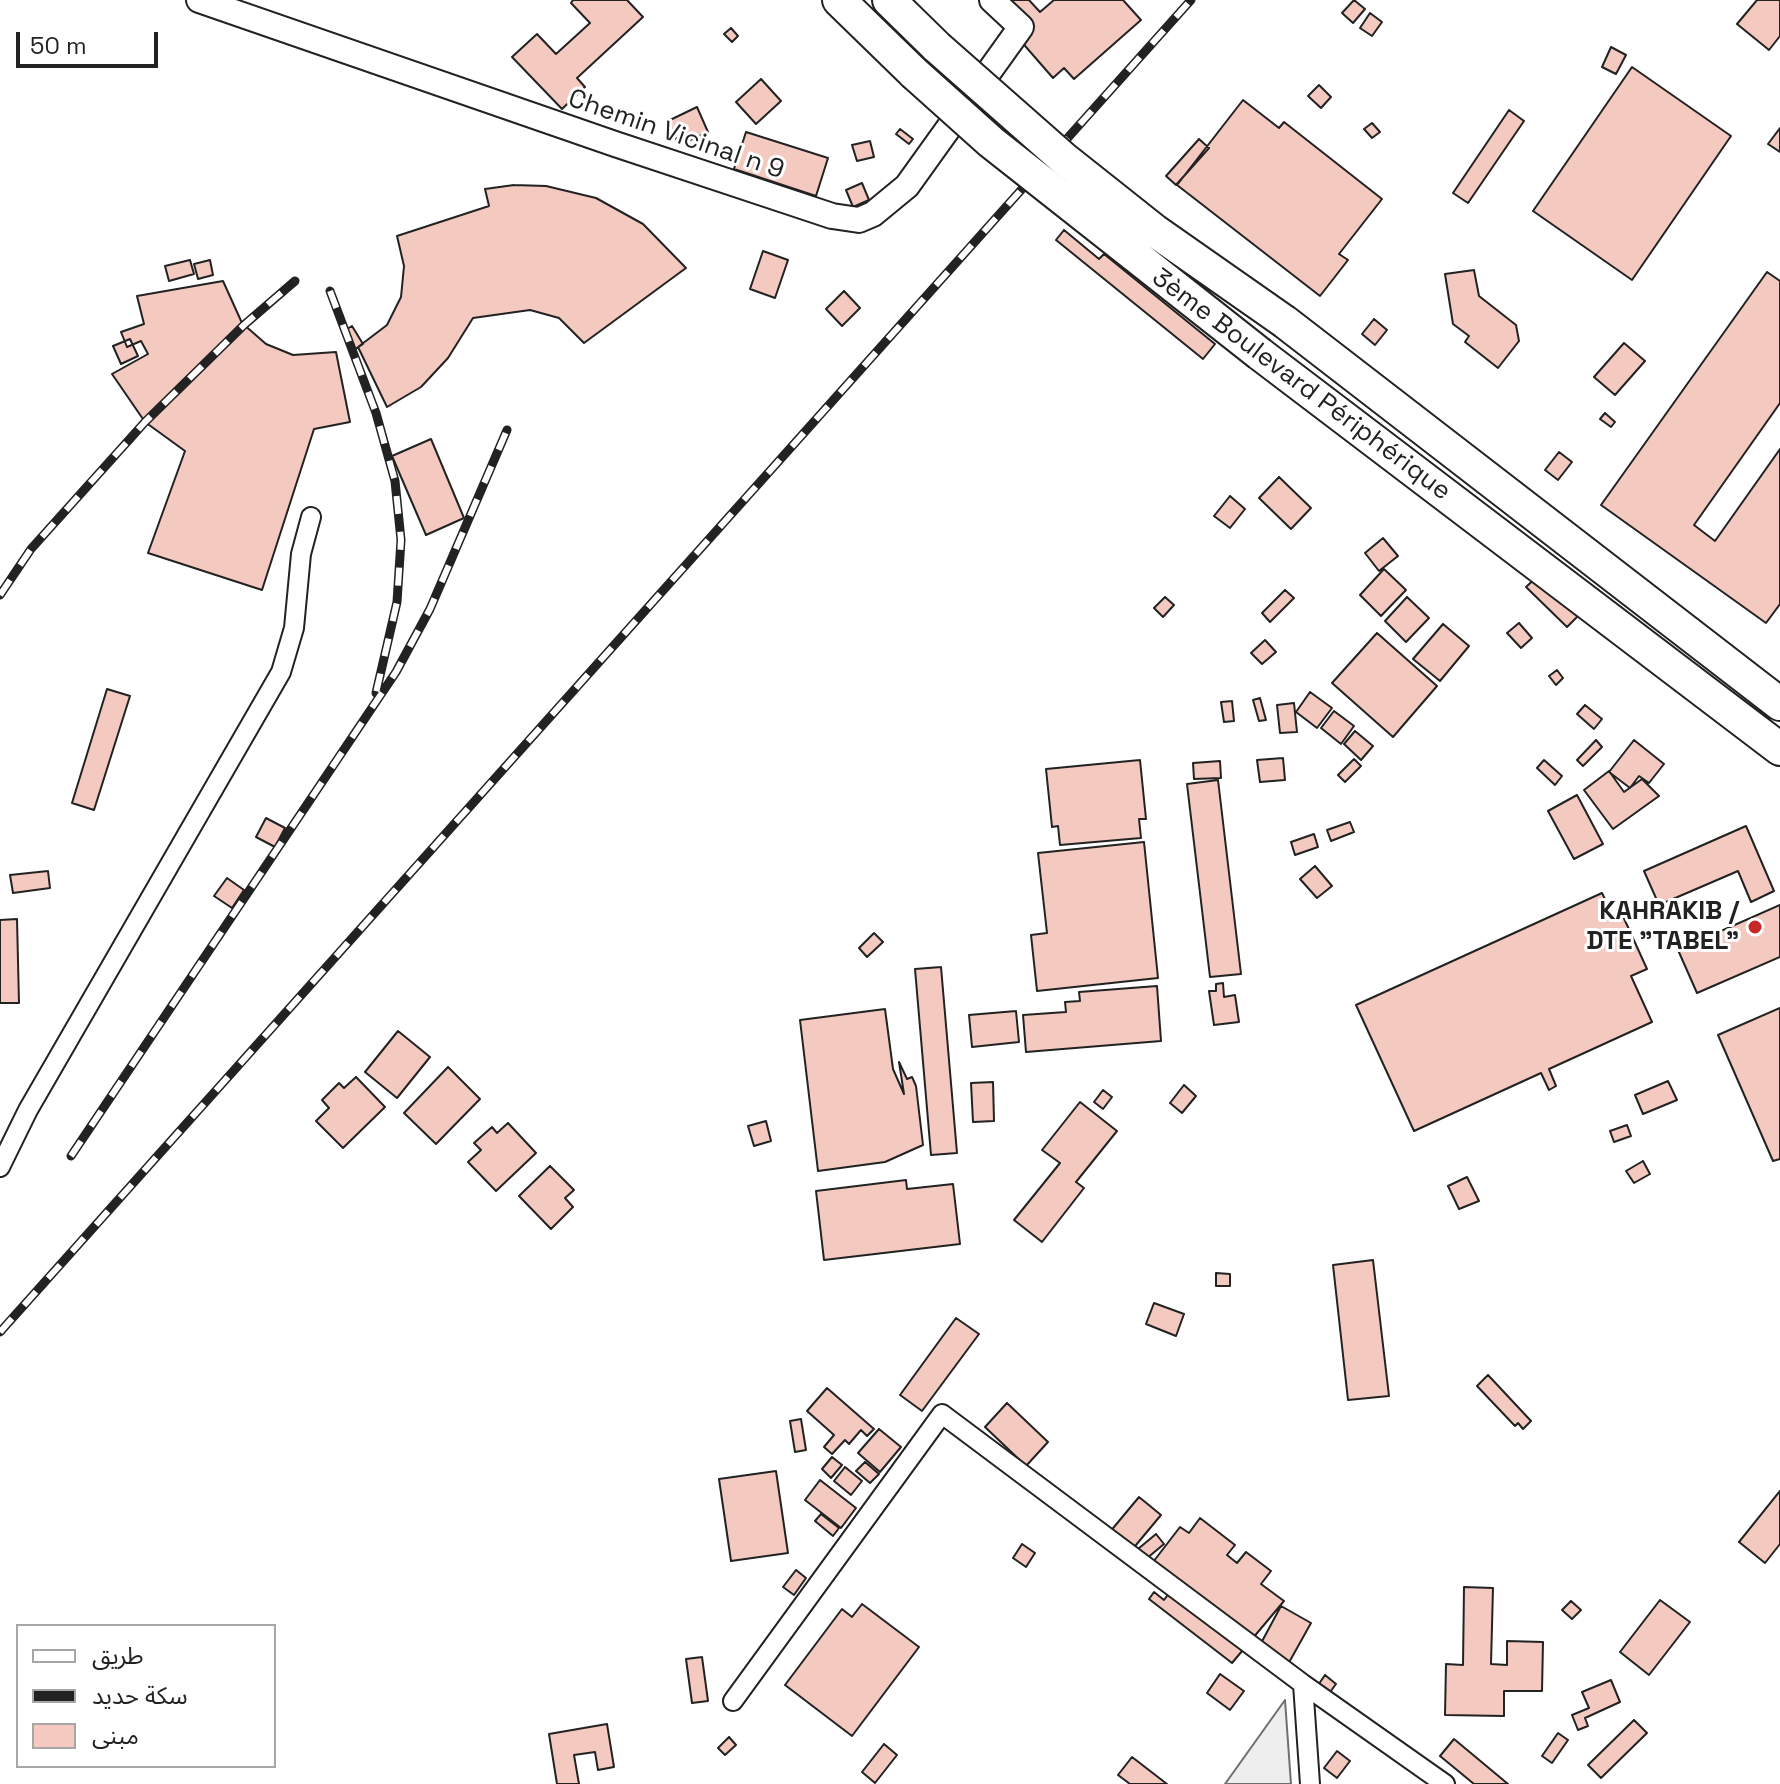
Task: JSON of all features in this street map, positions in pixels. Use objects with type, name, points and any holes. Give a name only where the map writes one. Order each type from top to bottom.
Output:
[{"type":"highway","name":"3ème Boulevard Périphérique","points":[[839,0],[991,142],[1260,354],[1780,749]]},
{"type":"highway","points":[[889,0],[937,47],[1074,167],[1155,231],[1285,322],[1780,704]]},
{"type":"street","name":"Chemin Vicinal n 9","points":[[199,0],[644,154],[832,216],[859,220],[873,214],[907,186],[1021,27],[992,0]]},
{"type":"street","points":[[0,1167],[47,1076],[281,672],[294,628],[301,554],[311,517]]},
{"type":"street","points":[[733,1701],[942,1414],[1303,1684],[1445,1784]]},
{"type":"street","points":[[1303,1684],[1310,1784]]},
{"type":"shaded area","points":[[1285,1700],[1291,1784],[1225,1784]]},
{"type":"building","points":[[573,0],[627,0],[643,17],[577,78],[585,87],[562,109],[512,57],[537,34],[556,54],[590,23],[571,3]]},
{"type":"building","points":[[1001,0],[1029,0],[1040,12],[1054,0],[1123,0],[1141,20],[1074,79],[1064,68],[1053,78],[992,8]]},
{"type":"building","points":[[1354,0],[1365,9],[1353,23],[1342,13]]},
{"type":"building","points":[[1757,0],[1780,0],[1780,36],[1769,50],[1737,24]]},
{"type":"building","points":[[1370,13],[1382,22],[1372,36],[1360,28]]},
{"type":"building","points":[[731,28],[738,36],[732,42],[724,34]]},
{"type":"building","points":[[1611,47],[1626,55],[1616,74],[1602,67]]},
{"type":"building","points":[[1632,67],[1731,136],[1632,280],[1533,211]]},
{"type":"building","points":[[761,79],[781,101],[756,124],[736,102]]},
{"type":"building","points":[[1319,85],[1331,97],[1321,108],[1308,96]]},
{"type":"building","points":[[1243,100],[1279,128],[1284,122],[1382,199],[1339,254],[1348,260],[1320,296],[1177,185]]},
{"type":"building","points":[[697,107],[708,132],[679,145],[668,121]]},
{"type":"building","points":[[1509,110],[1524,121],[1468,203],[1453,193]]},
{"type":"building","points":[[1372,123],[1380,132],[1372,138],[1364,129]]},
{"type":"building","points":[[1780,128],[1780,152],[1768,144]]},
{"type":"building","points":[[900,129],[913,139],[909,144],[896,134]]},
{"type":"building","points":[[746,132],[828,158],[816,196],[734,169]]},
{"type":"building","points":[[1199,139],[1209,148],[1176,185],[1166,176]]},
{"type":"building","points":[[870,141],[874,157],[857,161],[852,145]]},
{"type":"building","points":[[862,183],[869,200],[853,207],[846,190]]},
{"type":"building","points":[[514,185],[546,186],[596,198],[643,224],[686,268],[584,343],[559,318],[530,310],[473,318],[448,358],[421,387],[387,407],[358,347],[387,325],[401,297],[404,266],[397,236],[489,206],[485,189]]},
{"type":"building","points":[[1064,230],[1099,259],[1104,254],[1215,344],[1203,359],[1056,240]]},
{"type":"building","points":[[763,251],[788,260],[775,298],[750,289]]},
{"type":"building","points":[[190,260],[194,274],[169,281],[165,266]]},
{"type":"building","points":[[210,260],[213,275],[198,279],[194,264]]},
{"type":"building","points":[[1474,270],[1479,296],[1516,325],[1519,341],[1498,368],[1465,342],[1469,336],[1453,324],[1445,274]]},
{"type":"building","points":[[1767,272],[1780,281],[1780,403],[1694,525],[1715,541],[1780,449],[1780,604],[1766,623],[1601,505]]},
{"type":"building","points":[[223,281],[242,323],[266,344],[293,355],[336,352],[350,422],[314,429],[262,590],[148,553],[185,451],[145,422],[112,374],[148,354],[141,341],[127,347],[121,332],[144,324],[137,296]]},
{"type":"building","points":[[844,291],[860,308],[842,326],[826,309]]},
{"type":"building","points":[[1374,319],[1387,330],[1375,345],[1362,334]]},
{"type":"building","points":[[352,326],[363,344],[354,350],[342,332]]},
{"type":"building","points":[[130,339],[138,356],[121,364],[113,346]]},
{"type":"building","points":[[1624,343],[1645,361],[1615,395],[1594,377]]},
{"type":"building","points":[[1605,413],[1615,422],[1611,427],[1600,419]]},
{"type":"building","points":[[431,439],[464,518],[426,535],[392,456]]},
{"type":"building","points":[[1559,452],[1572,462],[1558,480],[1545,470]]},
{"type":"building","points":[[1279,477],[1311,508],[1291,529],[1259,498]]},
{"type":"building","points":[[1230,496],[1245,509],[1230,528],[1214,516]]},
{"type":"building","points":[[1383,538],[1398,556],[1379,571],[1365,553]]},
{"type":"building","points":[[1384,569],[1406,590],[1381,616],[1360,595]]},
{"type":"building","points":[[1540,574],[1581,613],[1567,627],[1526,587]]},
{"type":"building","points":[[1285,590],[1294,598],[1270,622],[1262,613]]},
{"type":"building","points":[[1165,597],[1174,605],[1163,617],[1154,608]]},
{"type":"building","points":[[1407,597],[1429,618],[1406,642],[1385,621]]},
{"type":"building","points":[[1519,623],[1532,638],[1521,648],[1507,633]]},
{"type":"building","points":[[1443,624],[1469,646],[1440,681],[1413,659]]},
{"type":"building","points":[[1377,633],[1437,686],[1393,737],[1332,683]]},
{"type":"building","points":[[1265,640],[1276,652],[1262,664],[1251,653]]},
{"type":"building","points":[[1557,670],[1563,678],[1556,685],[1549,676]]},
{"type":"building","points":[[107,689],[130,696],[94,810],[72,803]]},
{"type":"building","points":[[1310,692],[1332,708],[1317,728],[1296,712]]},
{"type":"building","points":[[1260,698],[1266,720],[1259,721],[1253,700]]},
{"type":"building","points":[[1232,701],[1234,721],[1224,722],[1221,702]]},
{"type":"building","points":[[1294,703],[1297,732],[1280,733],[1277,705]]},
{"type":"building","points":[[1585,705],[1602,719],[1594,729],[1577,714]]},
{"type":"building","points":[[1334,711],[1354,726],[1341,744],[1321,728]]},
{"type":"building","points":[[1355,731],[1373,746],[1361,760],[1344,744]]},
{"type":"building","points":[[1596,740],[1602,747],[1583,766],[1577,760]]},
{"type":"building","points":[[1634,740],[1664,764],[1649,783],[1639,776],[1630,788],[1609,772]]},
{"type":"building","points":[[1283,758],[1285,780],[1260,782],[1257,760]]},
{"type":"building","points":[[1354,759],[1361,766],[1345,782],[1338,775]]},
{"type":"building","points":[[1140,760],[1146,819],[1139,819],[1141,838],[1060,845],[1058,826],[1052,827],[1046,769]]},
{"type":"building","points":[[1544,760],[1562,776],[1555,785],[1537,768]]},
{"type":"building","points":[[1220,761],[1221,778],[1194,779],[1193,763]]},
{"type":"building","points":[[1609,771],[1624,792],[1642,779],[1659,796],[1613,829],[1584,790]]},
{"type":"building","points":[[1218,780],[1241,974],[1210,977],[1187,784]]},
{"type":"building","points":[[1577,795],[1603,844],[1574,859],[1548,811]]},
{"type":"building","points":[[266,818],[285,828],[275,847],[256,837]]},
{"type":"building","points":[[1350,822],[1354,832],[1331,841],[1327,830]]},
{"type":"building","points":[[1746,826],[1774,891],[1751,902],[1738,871],[1659,905],[1644,871]]},
{"type":"building","points":[[1314,834],[1318,847],[1295,855],[1291,842]]},
{"type":"building","points":[[1144,842],[1158,978],[1037,991],[1031,935],[1047,933],[1038,853]]},
{"type":"building","points":[[1315,866],[1332,886],[1317,898],[1300,879]]},
{"type":"building","points":[[48,871],[50,888],[13,893],[10,875]]},
{"type":"building","points":[[227,878],[244,890],[232,908],[214,896]]},
{"type":"building","points":[[1602,893],[1614,918],[1622,914],[1647,969],[1631,976],[1652,1022],[1549,1069],[1556,1086],[1549,1090],[1541,1073],[1414,1131],[1356,1005]]},
{"type":"building","name":"KAHRAKIB / DTE \"TABEL\"","points":[[1780,905],[1780,957],[1697,993],[1678,950]]},
{"type":"building","points":[[17,919],[19,1003],[0,1003],[0,920]]},
{"type":"building","points":[[874,933],[883,942],[867,957],[859,948]]},
{"type":"building","points":[[941,967],[957,1153],[931,1155],[915,969]]},
{"type":"building","points":[[1223,983],[1224,997],[1235,995],[1239,1022],[1214,1025],[1209,991],[1216,991],[1216,984]]},
{"type":"building","points":[[1157,986],[1161,1041],[1026,1052],[1023,1015],[1066,1012],[1065,1002],[1080,1001],[1079,992]]},
{"type":"building","points":[[1780,1008],[1780,1159],[1773,1161],[1718,1035]]},
{"type":"building","points":[[885,1009],[893,1069],[904,1094],[899,1062],[907,1079],[912,1077],[916,1086],[923,1145],[885,1162],[818,1171],[800,1020]]},
{"type":"building","points":[[1016,1011],[1019,1042],[972,1047],[969,1015]]},
{"type":"building","points":[[398,1031],[430,1057],[397,1098],[365,1072]]},
{"type":"building","points":[[448,1067],[480,1099],[436,1144],[404,1113]]},
{"type":"building","points":[[356,1077],[385,1107],[343,1148],[316,1121],[329,1108],[322,1100],[339,1083],[344,1088]]},
{"type":"building","points":[[1668,1081],[1677,1100],[1643,1114],[1635,1095]]},
{"type":"building","points":[[993,1082],[994,1121],[973,1122],[971,1083]]},
{"type":"building","points":[[1184,1085],[1196,1096],[1182,1113],[1170,1103]]},
{"type":"building","points":[[1103,1090],[1112,1097],[1103,1109],[1094,1102]]},
{"type":"building","points":[[1080,1102],[1117,1131],[1076,1182],[1084,1188],[1042,1242],[1014,1220],[1060,1163],[1042,1150]]},
{"type":"building","points":[[766,1121],[771,1141],[754,1146],[748,1126]]},
{"type":"building","points":[[508,1123],[536,1153],[496,1191],[468,1162],[481,1150],[474,1143],[492,1127],[497,1133]]},
{"type":"building","points":[[1627,1125],[1631,1136],[1614,1142],[1610,1131]]},
{"type":"building","points":[[1643,1161],[1650,1174],[1634,1183],[1626,1171]]},
{"type":"building","points":[[550,1166],[574,1190],[565,1198],[573,1207],[551,1229],[519,1196]]},
{"type":"building","points":[[1467,1177],[1479,1201],[1459,1209],[1448,1186]]},
{"type":"building","points":[[906,1180],[907,1189],[953,1184],[960,1244],[824,1260],[816,1191]]},
{"type":"building","points":[[1373,1260],[1389,1396],[1348,1400],[1333,1265]]},
{"type":"building","points":[[1216,1273],[1230,1274],[1230,1286],[1216,1286]]},
{"type":"building","points":[[1154,1303],[1184,1314],[1176,1336],[1146,1324]]},
{"type":"building","points":[[956,1318],[979,1334],[922,1411],[900,1395]]},
{"type":"building","points":[[1488,1375],[1531,1421],[1523,1429],[1518,1423],[1515,1426],[1477,1386]]},
{"type":"building","points":[[827,1388],[874,1429],[867,1436],[861,1430],[849,1444],[845,1440],[832,1454],[824,1447],[834,1435],[807,1411]]},
{"type":"building","points":[[1007,1403],[1048,1442],[1026,1466],[985,1427]]},
{"type":"building","points":[[801,1419],[806,1450],[795,1452],[790,1421]]},
{"type":"building","points":[[879,1429],[901,1447],[880,1472],[858,1453]]},
{"type":"building","points":[[832,1457],[842,1465],[831,1478],[822,1469]]},
{"type":"building","points":[[865,1462],[879,1474],[870,1483],[856,1471]]},
{"type":"building","points":[[845,1467],[862,1481],[851,1495],[834,1481]]},
{"type":"building","points":[[776,1471],[788,1553],[731,1561],[719,1479]]},
{"type":"building","points":[[820,1480],[856,1508],[841,1528],[805,1500]]},
{"type":"building","points":[[1780,1491],[1780,1544],[1765,1563],[1739,1542]]},
{"type":"building","points":[[1139,1497],[1161,1515],[1131,1551],[1109,1533]]},
{"type":"building","points":[[821,1514],[839,1528],[833,1536],[815,1521]]},
{"type":"building","points":[[1200,1518],[1235,1545],[1227,1555],[1237,1563],[1246,1552],[1271,1571],[1261,1584],[1284,1601],[1232,1663],[1149,1599],[1154,1592],[1164,1600],[1175,1585],[1150,1566],[1180,1527],[1189,1533]]},
{"type":"building","points":[[1156,1534],[1164,1544],[1140,1564],[1132,1554]]},
{"type":"building","points":[[1022,1544],[1035,1553],[1026,1567],[1013,1558]]},
{"type":"building","points":[[796,1570],[806,1578],[794,1595],[783,1587]]},
{"type":"building","points":[[1464,1587],[1493,1588],[1491,1664],[1507,1665],[1507,1641],[1543,1642],[1542,1691],[1504,1691],[1504,1716],[1445,1715],[1446,1664],[1463,1665]]},
{"type":"building","points":[[1660,1600],[1690,1622],[1649,1675],[1620,1652]]},
{"type":"building","points":[[1571,1601],[1581,1610],[1572,1619],[1562,1610]]},
{"type":"building","points":[[862,1604],[919,1647],[852,1736],[785,1685],[842,1609],[852,1617]]},
{"type":"building","points":[[1281,1606],[1311,1623],[1282,1675],[1253,1658]]},
{"type":"building","points":[[702,1657],[708,1701],[692,1703],[686,1659]]},
{"type":"building","points":[[1220,1674],[1244,1691],[1230,1710],[1207,1693]]},
{"type":"building","points":[[1325,1675],[1336,1684],[1325,1699],[1314,1691]]},
{"type":"building","points":[[1611,1680],[1620,1702],[1585,1718],[1588,1726],[1578,1730],[1572,1715],[1589,1708],[1582,1692]]},
{"type":"building","points":[[1634,1720],[1647,1733],[1601,1778],[1588,1765]]},
{"type":"building","points":[[607,1724],[614,1767],[598,1770],[595,1752],[574,1755],[579,1784],[557,1784],[549,1734]]},
{"type":"building","points":[[1558,1733],[1568,1740],[1552,1763],[1542,1756]]},
{"type":"building","points":[[729,1737],[736,1745],[725,1755],[718,1748]]},
{"type":"building","points":[[1454,1739],[1508,1784],[1474,1784],[1440,1756]]},
{"type":"building","points":[[884,1744],[897,1755],[875,1783],[862,1772]]},
{"type":"building","points":[[1337,1751],[1350,1761],[1337,1778],[1324,1768]]},
{"type":"building","points":[[1132,1757],[1167,1784],[1130,1784],[1118,1775]]},
{"type":"railway","points":[[0,1332],[1191,0]]},
{"type":"railway","points":[[0,595],[31,549],[145,422],[244,325],[295,281]]},
{"type":"railway","points":[[330,291],[376,413],[395,481],[401,540],[397,602],[376,693]]},
{"type":"railway","points":[[71,1156],[396,672],[430,609],[507,430]]},
{"type":"place","name":"KAHRAKIB / DTE \"TABEL\"","points":[[1755,927]]}]
